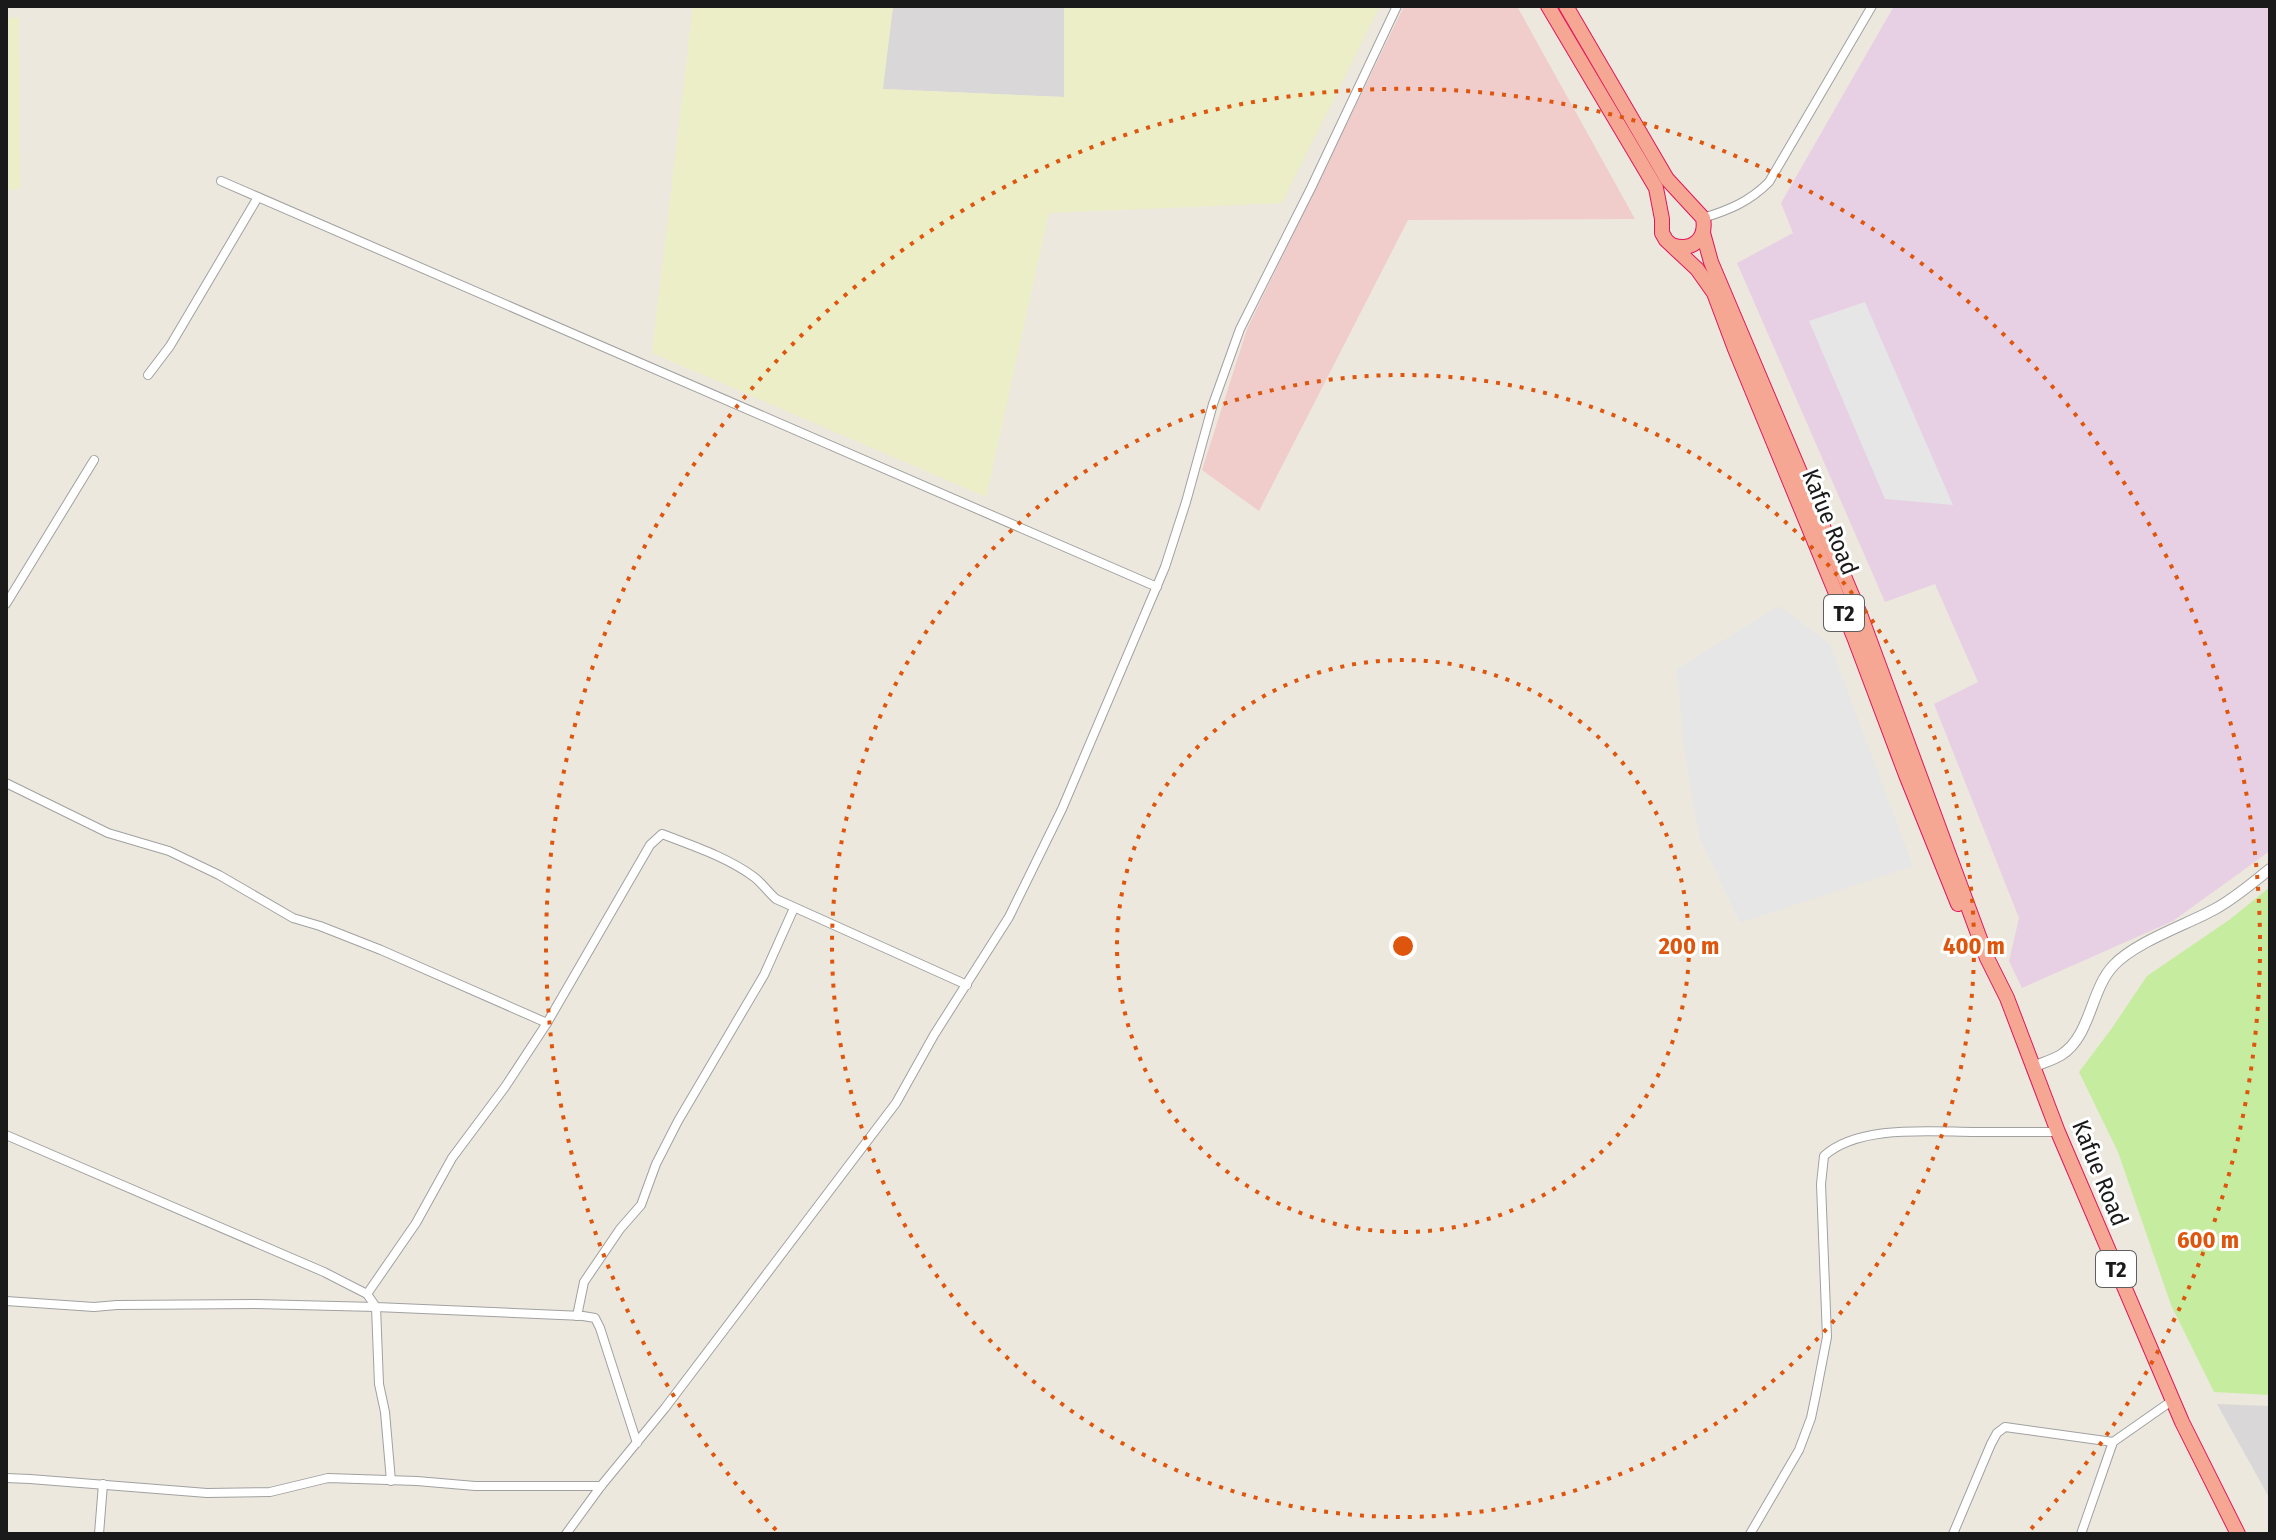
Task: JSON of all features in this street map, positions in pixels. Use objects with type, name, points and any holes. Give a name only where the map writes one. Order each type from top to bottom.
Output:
[{"type":"highway","points":[[1548,6],[1656,188],[1662,233],[1672,245],[1687,247],[1700,239],[1700,219],[1687,205],[1675,205],[1662,219]]},
{"type":"highway","name":"Kafue Road","points":[[1566,6],[1667,179],[1700,219],[1711,262],[1860,614],[1987,958],[2007,998],[2058,1132],[2173,1400],[2238,1534]]},
{"type":"highway","name":"Kafue Road","points":[[1672,245],[1697,269],[1714,293],[1977,950],[1987,958]]},
{"type":"street","points":[[566,1534],[896,1103],[934,1035],[1009,917],[1048,840],[1157,587],[1179,524],[1213,404],[1240,329],[1397,6]]},
{"type":"street","points":[[1700,219],[1730,210],[1769,182],[1872,6]]},
{"type":"street","points":[[221,181],[1157,587]]},
{"type":"street","points":[[148,375],[170,346],[258,197]]},
{"type":"street","points":[[6,604],[94,460]]},
{"type":"street","points":[[6,783],[108,833],[169,851],[293,918],[381,950],[547,1023]]},
{"type":"street","points":[[367,1294],[416,1223],[452,1158],[505,1087],[547,1023],[650,845],[662,834],[737,866],[758,879],[776,899],[794,908],[967,985]]},
{"type":"street","points":[[2033,1067],[2061,1055],[2074,1043],[2112,967],[2158,937],[2215,909],[2270,869]]},
{"type":"street","points":[[577,1316],[584,1282],[620,1229],[641,1205],[656,1164],[678,1121],[764,975],[794,908]]},
{"type":"street","points":[[1750,1534],[1799,1450],[1816,1394],[1827,1337],[1821,1198],[1824,1156],[1833,1147],[1866,1136],[1913,1131],[2058,1132]]},
{"type":"street","points":[[6,1135],[324,1272],[367,1294],[376,1307],[379,1384],[385,1412],[391,1481]]},
{"type":"street","points":[[6,1301],[94,1307],[256,1304],[376,1307],[595,1318],[637,1443]]},
{"type":"street","points":[[2081,1534],[2113,1442],[2173,1400]]},
{"type":"street","points":[[1953,1534],[1991,1444],[2005,1427],[2113,1442]]},
{"type":"street","points":[[6,1478],[225,1493],[270,1492],[328,1478],[475,1486],[601,1486]]},
{"type":"street","points":[[99,1534],[103,1484]]},
{"type":"shaded area","points":[[893,6],[1064,6],[1064,97],[882,89]]},
{"type":"shaded area","points":[[1404,6],[1517,6],[1635,219],[1408,220],[1259,511],[1202,470],[1247,329]]},
{"type":"shaded area","points":[[1894,6],[2270,6],[2270,851],[2173,921],[2022,988],[2009,961],[2019,918],[1934,704],[1978,682],[1935,584],[1885,602],[1737,263],[1793,233],[1781,203]]},
{"type":"shaded area","points":[[1865,302],[1953,505],[1885,499],[1809,321]]},
{"type":"shaded area","points":[[1779,606],[1830,644],[1913,866],[1740,923],[1699,836],[1683,740],[1677,669]]},
{"type":"shaded area","points":[[2217,1404],[2270,1406],[2270,1499]]},
{"type":"green space","points":[[693,6],[893,6],[883,89],[1064,97],[1064,6],[1380,6],[1282,203],[1049,213],[986,497],[652,353]]},
{"type":"green space","points":[[19,17],[20,188],[6,191],[6,19]]},
{"type":"green space","points":[[2270,887],[2270,1395],[2214,1392],[2171,1305],[2118,1152],[2079,1072],[2147,976],[2229,920]]}]
